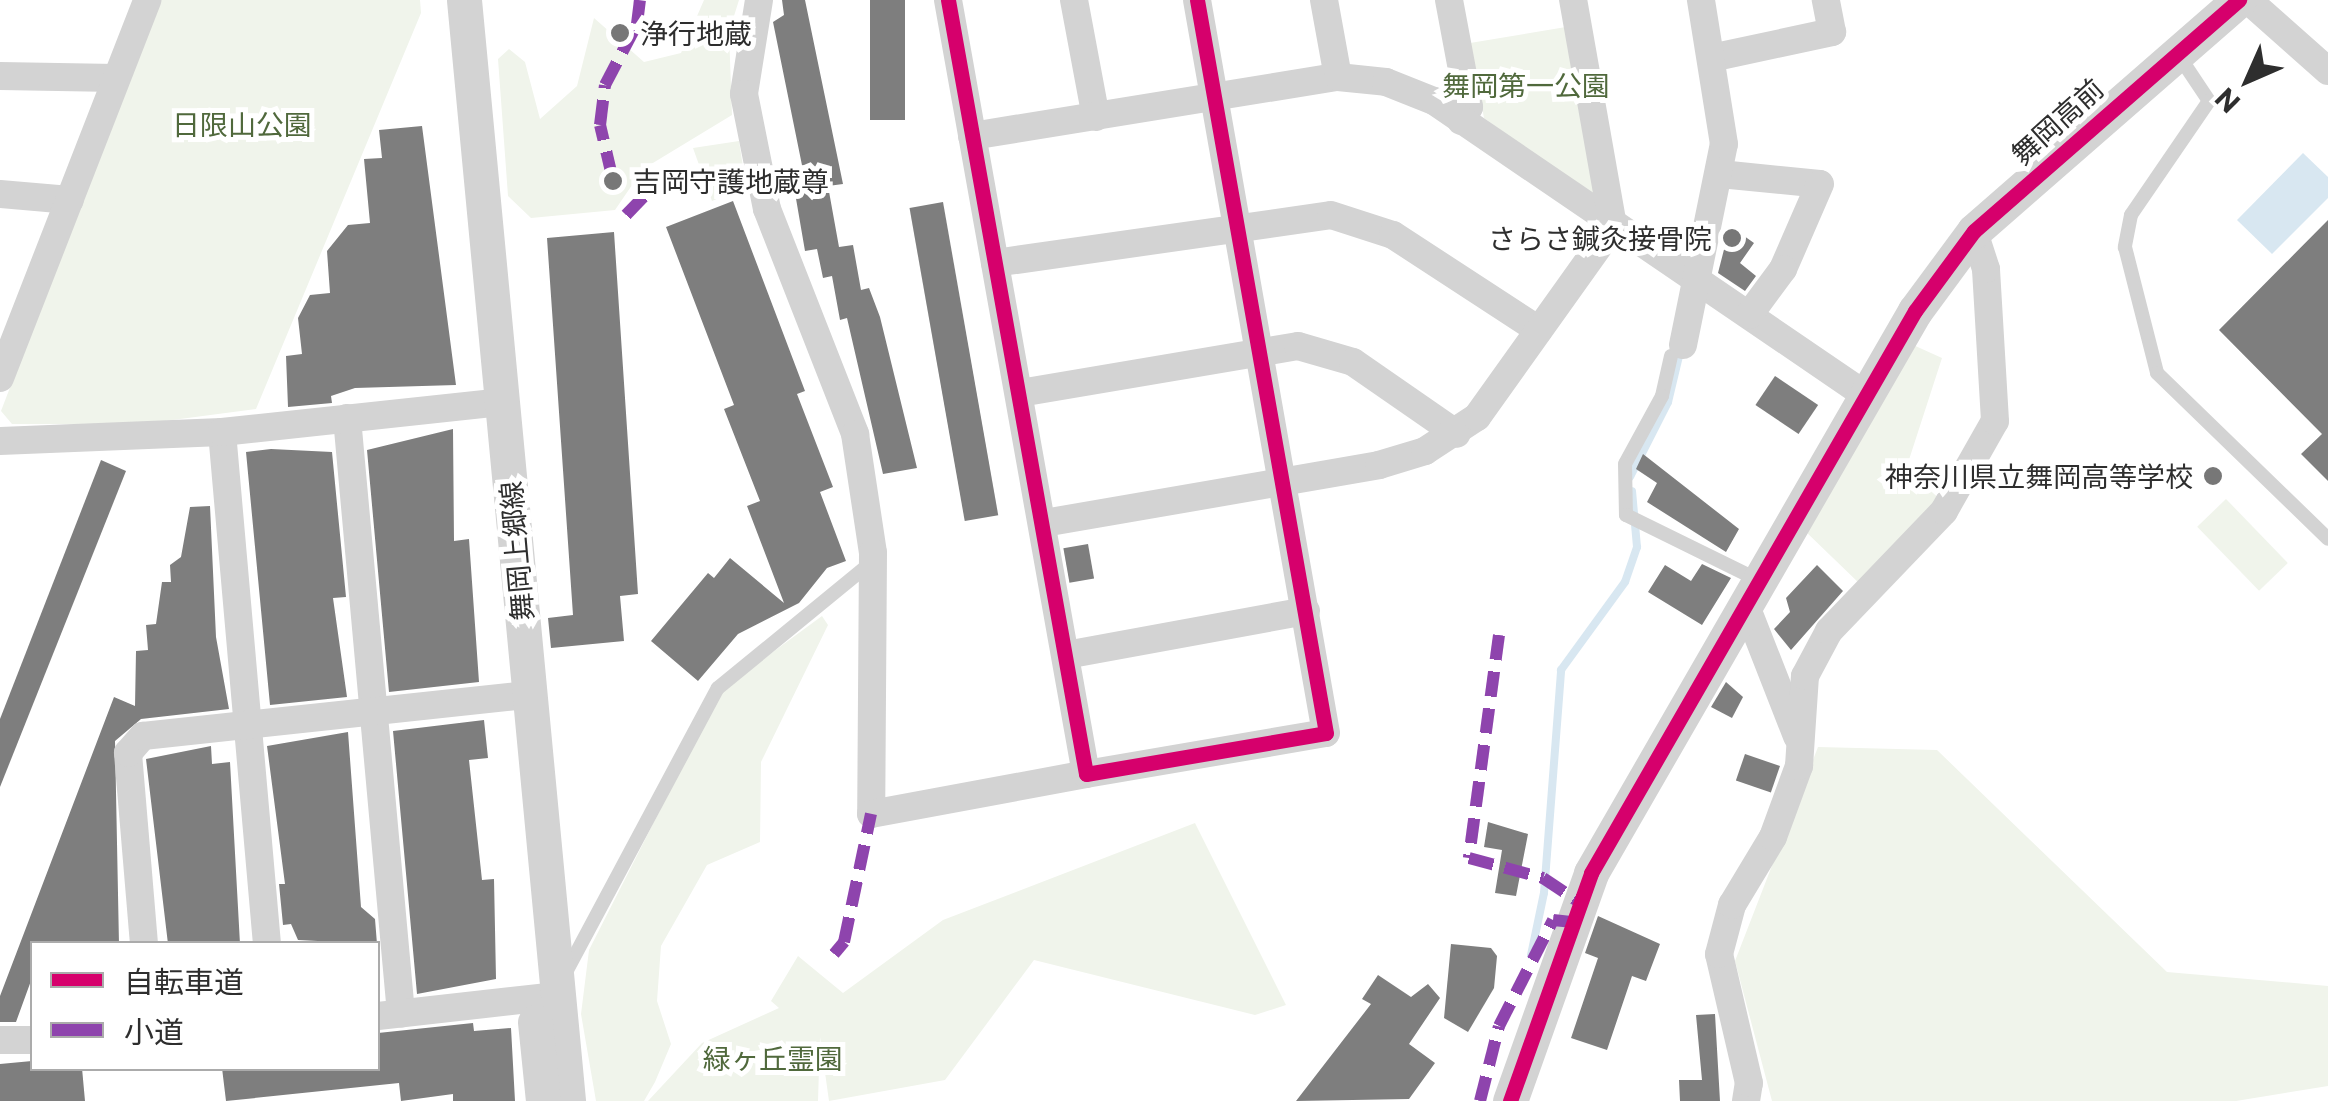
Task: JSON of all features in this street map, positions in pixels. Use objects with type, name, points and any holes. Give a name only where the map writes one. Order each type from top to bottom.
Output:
[{"type":"street","points":[[0,378],[12,315],[70,200],[147,0]]},
{"type":"street","name":"舞岡上郷線","points":[[444,0],[492,403]]},
{"type":"street","name":"舞岡上郷線","points":[[464,0],[492,403],[518,697],[548,995],[568,1101]]},
{"type":"street","points":[[759,0],[744,94],[763,190],[854,434],[873,561],[871,814],[1326,733],[1285,479],[1197,0]]},
{"type":"street","points":[[948,0],[1086,774]]},
{"type":"street","points":[[1074,0],[1096,117]]},
{"type":"street","points":[[1324,0],[1338,77]]},
{"type":"street","points":[[1450,0],[1469,107],[1461,121]]},
{"type":"street","points":[[1044,523],[1379,464],[1457,434],[1540,330],[1613,226],[1573,0]]},
{"type":"street","points":[[1675,349],[1720,174],[1724,144],[1701,0]]},
{"type":"street","points":[[1712,58],[1832,32],[1826,0]]},
{"type":"street","name":"舞岡高前","points":[[1510,1101],[1591,873],[1864,394],[1974,231],[2239,0]]},
{"type":"street","points":[[2248,0],[2328,71]]},
{"type":"street","points":[[0,76],[116,78]]},
{"type":"street","points":[[972,136],[1338,77],[1386,82],[1461,121],[1864,394]]},
{"type":"street","points":[[1720,174],[1820,184],[1783,269],[1749,315]]},
{"type":"street","points":[[0,194],[70,200]]},
{"type":"street","points":[[995,263],[1300,214],[1362,222],[1540,330]]},
{"type":"street","points":[[1746,1101],[1749,1083],[1718,954],[1732,905],[1773,836],[1800,746],[1805,676],[1830,631],[1944,511],[1995,421],[1986,269],[1974,231]]},
{"type":"street","points":[[1020,393],[1298,346],[1352,362],[1457,434]]},
{"type":"street","points":[[0,441],[222,432],[492,403]]},
{"type":"street","points":[[348,418],[372,712],[389,1015],[548,995]]},
{"type":"street","points":[[222,432],[267,941]]},
{"type":"street","points":[[1753,593],[1800,746]]},
{"type":"street","points":[[1066,655],[1306,611]]},
{"type":"street","points":[[144,941],[128,754],[143,736],[518,697]]},
{"type":"street","name":"舞岡上郷線","points":[[542,1101],[548,995]]},
{"type":"street","points":[[0,1040],[30,1040]]},
{"type":"lane","points":[[2176,52],[2209,101],[2131,214],[2126,247],[2157,373],[2328,540]]},
{"type":"lane","points":[[1675,349],[1662,396],[1625,464],[1626,515],[1753,593]]},
{"type":"lane","points":[[548,995],[718,688],[873,561]]},
{"type":"green space","name":"日限山公園","points":[[159,0],[420,0],[421,13],[256,409],[142,424],[12,424],[1,411]]},
{"type":"green space","points":[[704,0],[739,0],[729,32],[732,115],[643,169],[615,210],[531,218],[508,196],[498,59],[509,49],[525,62],[540,119],[577,86],[594,18],[644,62],[681,53]]},
{"type":"green space","name":"舞岡第一公園","points":[[1566,27],[1596,199],[1484,118],[1470,43]]},
{"type":"green space","points":[[739,141],[746,186],[712,201],[693,148]]},
{"type":"green space","points":[[1911,344],[1942,358],[1906,469],[1942,501],[1861,585],[1804,530]]},
{"type":"green space","points":[[2226,499],[2288,563],[2259,591],[2197,527]]},
{"type":"green space","points":[[822,616],[828,625],[761,762],[760,842],[707,865],[661,946],[657,1001],[671,1044],[655,1082],[644,1101],[596,1101],[581,1014],[589,950],[721,690]]},
{"type":"green space","points":[[1818,747],[1937,750],[2167,972],[2328,986],[2328,1086],[2236,1101],[1772,1101],[1735,961]]},
{"type":"green space","name":"緑ヶ丘霊園","points":[[1195,823],[1286,1005],[1255,1015],[1034,960],[945,1080],[829,1101],[820,1037],[818,1101],[648,1101],[702,1043],[779,1008],[771,1001],[798,956],[843,993],[943,920]]},
{"type":"shaded area","points":[[2303,153],[2328,177],[2328,198],[2272,254],[2237,220]]},
{"type":"building","points":[[782,0],[805,0],[843,184],[828,186],[839,247],[853,245],[861,290],[869,288],[880,317],[917,468],[883,474],[847,318],[840,320],[832,276],[823,278],[817,249],[805,251],[794,187],[806,185],[773,22],[784,15]]},
{"type":"building","points":[[870,0],[905,0],[905,120],[870,120]]},
{"type":"building","points":[[422,126],[456,385],[355,388],[331,396],[332,403],[288,407],[286,356],[302,354],[298,318],[310,295],[330,293],[327,251],[348,225],[370,223],[364,159],[382,158],[379,130]]},
{"type":"building","points":[[733,201],[805,391],[797,394],[833,487],[820,492],[846,561],[827,568],[799,603],[738,634],[698,681],[651,641],[708,573],[714,578],[730,558],[784,603],[747,506],[760,501],[724,409],[734,405],[666,227]]},
{"type":"building","points":[[943,202],[998,515],[965,521],[910,208]]},
{"type":"building","points":[[2328,220],[2328,481],[2301,454],[2322,434],[2219,330]]},
{"type":"building","points":[[1730,226],[1754,243],[1740,263],[1756,276],[1745,291],[1718,273]]},
{"type":"building","points":[[614,232],[638,594],[620,596],[624,641],[551,648],[548,618],[573,615],[547,238]]},
{"type":"building","points":[[1775,376],[1818,405],[1799,434],[1755,405]]},
{"type":"building","points":[[453,429],[454,541],[469,539],[479,682],[389,692],[367,450]]},
{"type":"building","points":[[246,452],[332,452],[346,597],[333,598],[347,697],[270,705]]},
{"type":"building","points":[[1643,454],[1739,529],[1726,552],[1647,502],[1657,483],[1636,469]]},
{"type":"building","points":[[101,460],[126,471],[0,787],[0,719]]},
{"type":"building","points":[[210,506],[216,637],[229,709],[141,719],[115,741],[119,941],[30,941],[30,984],[16,1022],[0,1022],[0,996],[114,697],[135,706],[136,651],[148,650],[146,625],[156,624],[162,582],[171,582],[170,565],[181,557],[190,507]]},
{"type":"building","points":[[1088,544],[1094,578],[1069,583],[1063,548]]},
{"type":"building","points":[[1702,564],[1731,578],[1702,625],[1648,592],[1665,565],[1691,581]]},
{"type":"building","points":[[1817,565],[1843,591],[1791,650],[1774,629],[1790,612],[1786,598]]},
{"type":"building","points":[[1726,682],[1743,697],[1732,718],[1711,707]]},
{"type":"building","points":[[484,720],[488,758],[469,760],[482,880],[494,879],[496,979],[417,994],[393,731]]},
{"type":"building","points":[[348,732],[361,907],[375,919],[377,941],[298,940],[291,924],[283,925],[279,884],[285,884],[267,746]]},
{"type":"building","points":[[211,746],[212,764],[230,762],[240,941],[168,941],[146,759]]},
{"type":"building","points":[[1745,754],[1780,766],[1771,793],[1736,780]]},
{"type":"building","points":[[1488,822],[1528,834],[1516,896],[1495,893],[1502,850],[1484,847]]},
{"type":"building","points":[[1598,916],[1660,944],[1646,981],[1632,976],[1607,1050],[1571,1038],[1598,958],[1585,953]]},
{"type":"building","points":[[1451,944],[1491,948],[1497,956],[1494,988],[1468,1032],[1444,1018]]},
{"type":"building","points":[[1378,975],[1411,997],[1428,984],[1440,998],[1409,1044],[1435,1063],[1409,1099],[1296,1101],[1371,1004],[1362,999]]},
{"type":"building","points":[[1715,1014],[1720,1101],[1680,1101],[1679,1080],[1702,1080],[1696,1015]]},
{"type":"building","points":[[473,1023],[474,1031],[511,1028],[515,1101],[453,1101],[453,1094],[401,1101],[399,1083],[226,1101],[222,1071],[380,1071],[380,1033]]},
{"type":"building","points":[[30,1061],[30,1071],[82,1071],[85,1101],[0,1101],[0,1064]]},
{"type":"waterway","points":[[1630,477],[1668,402],[1680,352]]},
{"type":"waterway","points":[[1531,955],[1544,893],[1561,670],[1625,582],[1637,547],[1632,491]]},
{"type":"marked path","points":[[612,176],[600,125],[605,85],[637,24],[640,0]]},
{"type":"marked path","points":[[626,215],[646,194],[650,173]]},
{"type":"marked path","points":[[1499,635],[1469,858],[1543,878],[1579,902]]},
{"type":"marked path","points":[[834,954],[844,942],[871,814]]},
{"type":"marked path","points":[[1480,1101],[1499,1026],[1553,920],[1571,922]]},
{"type":"cycle path","points":[[948,0],[1086,774],[1326,733],[1197,0]]},
{"type":"cycle path","points":[[1510,1101],[1591,873],[1915,311],[1974,231],[2239,0]]},
{"type":"place","name":"浄行地蔵","points":[[620,33]]},
{"type":"place","name":"吉岡守護地蔵尊","points":[[613,181]]},
{"type":"place","name":"さらさ鍼灸接骨院","points":[[1732,238]]},
{"type":"place","name":"神奈川県立舞岡高等学校","points":[[2213,476]]}]
